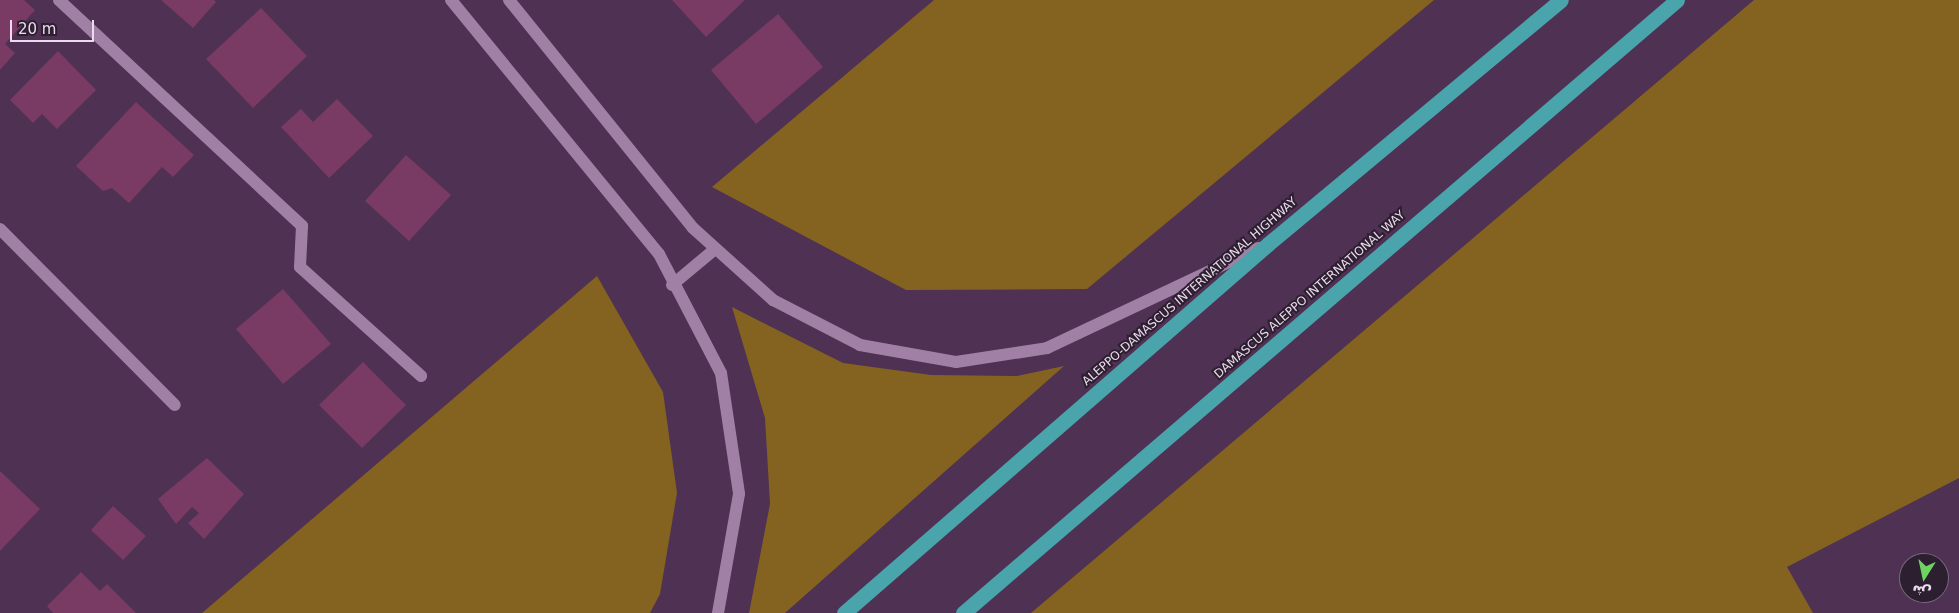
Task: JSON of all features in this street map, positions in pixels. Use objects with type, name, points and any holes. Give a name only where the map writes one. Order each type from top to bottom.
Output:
[{"type":"highway","name":"ALEPPO-DAMASCUS INTERNATIONAL HIGHWAY","points":[[844,613],[1268,244],[1561,0]]},
{"type":"highway","name":"DAMASCUS ALEPPO INTERNATIONAL WAY","points":[[963,613],[1677,0]]},
{"type":"street","points":[[59,0],[302,226],[300,267],[421,376]]},
{"type":"street","points":[[452,0],[660,254],[672,285],[721,373],[739,494],[718,613]]},
{"type":"street","points":[[509,0],[715,249],[773,300],[860,345],[956,362],[1047,348],[1268,244]]},
{"type":"street","points":[[0,229],[175,405]]},
{"type":"street","points":[[672,285],[715,249]]},
{"type":"shaded area","points":[[934,0],[1434,0],[1087,289],[906,290],[712,187]]},
{"type":"shaded area","points":[[1754,0],[1959,0],[1959,478],[1787,567],[1813,613],[1031,613]]},
{"type":"shaded area","points":[[597,276],[663,392],[677,493],[660,594],[650,613],[202,613]]},
{"type":"shaded area","points":[[732,307],[843,363],[931,375],[1017,376],[1064,366],[785,613],[749,613],[770,504],[765,418]]},
{"type":"building","points":[[0,0],[24,0],[35,10],[5,44],[15,53],[0,70]]},
{"type":"building","points":[[161,0],[214,0],[216,2],[193,28]]},
{"type":"building","points":[[672,0],[745,0],[706,37]]},
{"type":"building","points":[[261,8],[307,56],[253,108],[206,59]]},
{"type":"building","points":[[778,14],[823,67],[756,124],[711,70]]},
{"type":"building","points":[[58,51],[96,90],[57,129],[42,114],[33,123],[10,100]]},
{"type":"building","points":[[337,99],[373,136],[329,178],[281,127],[301,109],[313,122]]},
{"type":"building","points":[[136,102],[194,155],[173,177],[162,167],[129,203],[112,188],[103,191],[76,166]]},
{"type":"building","points":[[406,155],[451,195],[409,241],[365,201]]},
{"type":"building","points":[[283,289],[331,344],[283,384],[236,329]]},
{"type":"building","points":[[363,362],[406,405],[362,448],[319,405]]},
{"type":"building","points":[[207,458],[244,494],[204,539],[188,523],[199,513],[192,507],[176,524],[158,499]]},
{"type":"building","points":[[0,471],[40,509],[0,551]]},
{"type":"building","points":[[113,506],[146,536],[123,560],[91,530]]},
{"type":"building","points":[[81,572],[100,591],[107,584],[136,613],[53,613],[47,606]]}]
